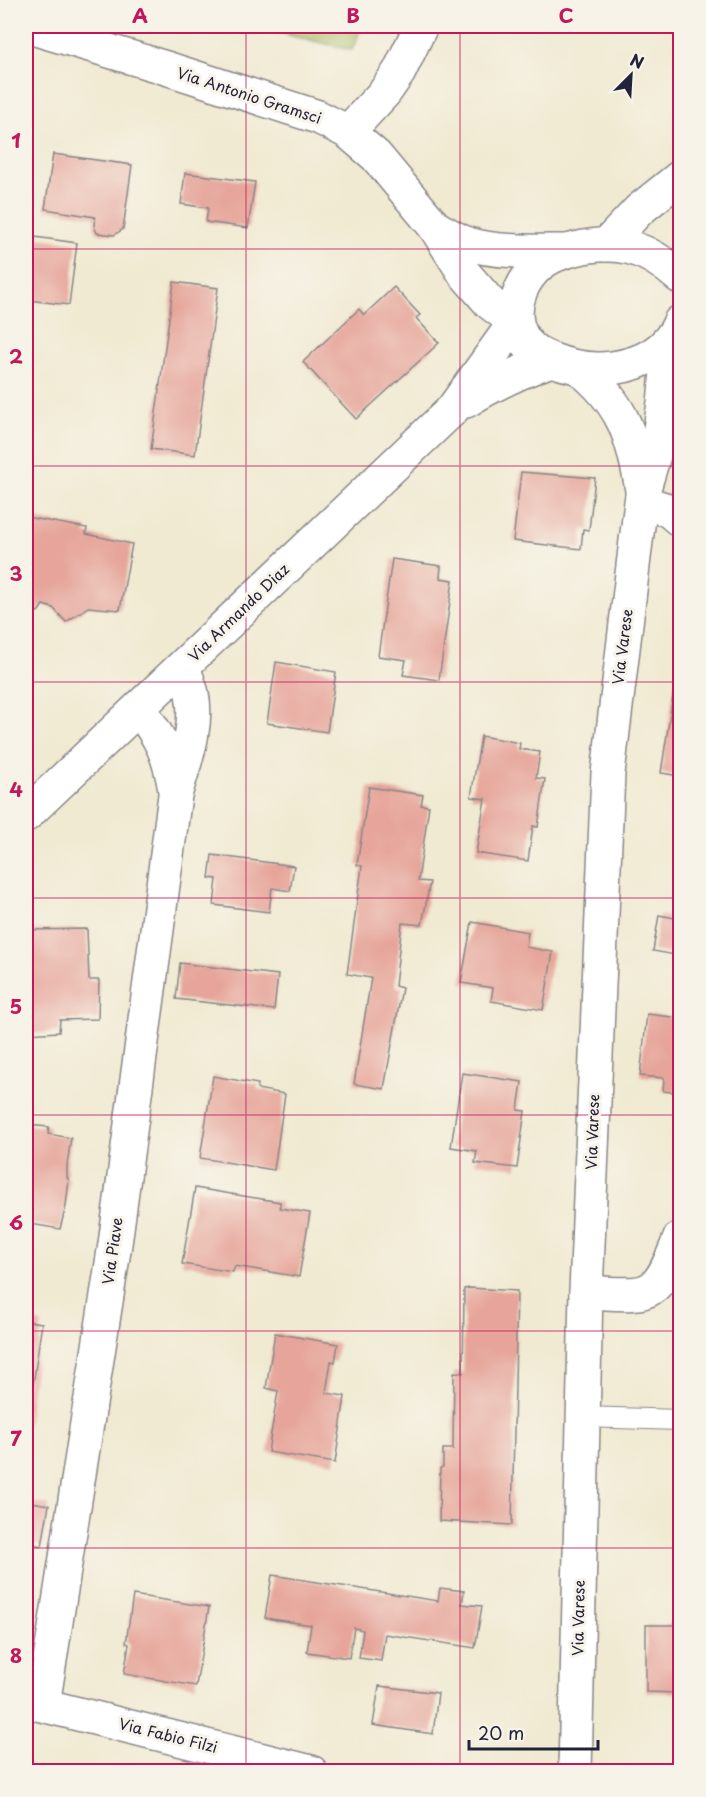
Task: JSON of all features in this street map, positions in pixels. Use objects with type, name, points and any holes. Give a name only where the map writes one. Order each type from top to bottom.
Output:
[{"type":"street","name":"Via Antonio Gramsci","points":[[26,26],[307,113],[348,132],[376,156],[435,227],[464,273],[490,303],[515,322]]},
{"type":"street","points":[[348,132],[385,92],[399,72],[421,26]]},
{"type":"street","points":[[606,245],[639,210],[681,177]]},
{"type":"street","name":"Via Antonio Gramsci","points":[[435,227],[455,239],[483,247],[507,250],[566,251]]},
{"type":"street","name":"Via Armando Diaz","points":[[26,815],[452,410],[515,322],[516,308],[529,276],[538,266],[566,251],[619,244],[637,249],[669,267],[681,277]]},
{"type":"street","points":[[515,322],[519,334],[528,345],[542,356],[565,364]]},
{"type":"street","name":"Via Armando Diaz","points":[[452,410],[520,371],[565,364],[602,369],[644,361],[659,351],[677,332]]},
{"type":"street","name":"Via Varese","points":[[575,1772],[586,1292],[608,773],[642,498],[658,442],[677,332]]},
{"type":"street","name":"Via Varese","points":[[565,364],[597,382],[612,400],[623,421],[637,462],[642,498]]},
{"type":"street","points":[[642,498],[668,510],[681,520]]},
{"type":"street","name":"Via Piave","points":[[34,1703],[115,1244],[175,795],[187,755],[193,722],[192,695],[183,667]]},
{"type":"street","name":"Via Piave","points":[[139,709],[157,731],[166,751],[175,795]]},
{"type":"street","points":[[586,1292],[631,1294],[642,1293],[653,1288],[667,1271],[681,1239]]},
{"type":"street","name":"Via Fabio Filzi","points":[[34,1703],[311,1772]]},
{"type":"lane","points":[[583,1417],[681,1420]]},
{"type":"green space","points":[[251,26],[362,26],[352,50]]},
{"type":"building","points":[[53,154],[132,165],[123,229],[114,235],[97,233],[94,226],[95,217],[45,209]]},
{"type":"building","points":[[185,173],[255,182],[248,228],[206,222],[208,208],[181,204]]},
{"type":"building","points":[[35,237],[77,243],[69,305],[28,300]]},
{"type":"building","points":[[174,282],[218,288],[195,455],[151,449]]},
{"type":"building","points":[[394,287],[420,315],[416,318],[439,343],[356,419],[303,362],[359,309],[364,315]]},
{"type":"building","points":[[521,472],[595,478],[589,530],[583,529],[581,549],[513,541]]},
{"type":"building","points":[[26,517],[87,528],[86,534],[132,544],[120,610],[88,607],[66,622],[53,608],[43,605],[34,614],[26,610]]},
{"type":"building","points":[[392,559],[441,566],[440,578],[453,580],[439,680],[403,675],[406,660],[378,656]]},
{"type":"building","points":[[276,662],[336,672],[327,732],[267,723]]},
{"type":"building","points":[[678,663],[680,664],[680,776],[661,773]]},
{"type":"building","points":[[481,736],[520,743],[519,749],[540,752],[536,778],[545,779],[538,827],[533,826],[528,861],[476,853],[485,799],[471,797]]},
{"type":"building","points":[[369,787],[423,795],[421,805],[429,806],[418,881],[430,882],[422,925],[402,923],[395,986],[402,988],[384,1089],[354,1084],[371,978],[347,974],[362,866],[357,865]]},
{"type":"building","points":[[212,855],[294,866],[290,891],[272,888],[269,912],[214,905],[217,879],[209,878]]},
{"type":"building","points":[[659,915],[680,919],[680,962],[675,961],[676,955],[653,951]]},
{"type":"building","points":[[472,922],[528,932],[526,947],[553,952],[543,1010],[491,1001],[493,988],[461,983]]},
{"type":"building","points":[[87,929],[89,980],[99,980],[98,1019],[60,1020],[59,1032],[26,1034],[26,930]]},
{"type":"building","points":[[180,963],[278,975],[274,1010],[176,999]]},
{"type":"building","points":[[647,1014],[680,1018],[680,1093],[663,1091],[664,1078],[640,1076]]},
{"type":"building","points":[[462,1073],[522,1082],[518,1110],[525,1111],[517,1168],[475,1163],[477,1151],[451,1147]]},
{"type":"building","points":[[213,1076],[258,1084],[257,1089],[285,1094],[274,1170],[200,1158]]},
{"type":"building","points":[[26,1125],[49,1127],[48,1134],[71,1138],[67,1165],[67,1178],[69,1179],[66,1206],[60,1229],[30,1224],[32,1214],[26,1213]]},
{"type":"building","points":[[195,1188],[280,1202],[280,1208],[310,1213],[299,1277],[235,1266],[233,1272],[182,1264]]},
{"type":"building","points":[[464,1289],[517,1291],[512,1525],[439,1521],[440,1468],[443,1467],[443,1449],[453,1449],[454,1372],[463,1373]]},
{"type":"building","points":[[26,1321],[42,1323],[27,1426],[26,1426]]},
{"type":"building","points":[[275,1333],[338,1344],[335,1362],[331,1361],[326,1393],[345,1396],[335,1463],[268,1452],[278,1391],[266,1388]]},
{"type":"building","points":[[26,1501],[49,1505],[42,1546],[26,1543]]},
{"type":"building","points":[[272,1575],[438,1601],[440,1588],[464,1591],[462,1604],[482,1606],[475,1648],[385,1634],[381,1661],[359,1658],[363,1630],[354,1628],[349,1658],[307,1652],[311,1625],[265,1618]]},
{"type":"building","points":[[133,1595],[209,1607],[196,1686],[124,1674]]},
{"type":"building","points":[[674,1621],[680,1621],[680,1693],[646,1692],[646,1625],[674,1625]]},
{"type":"building","points":[[379,1686],[438,1693],[433,1734],[373,1725]]}]
